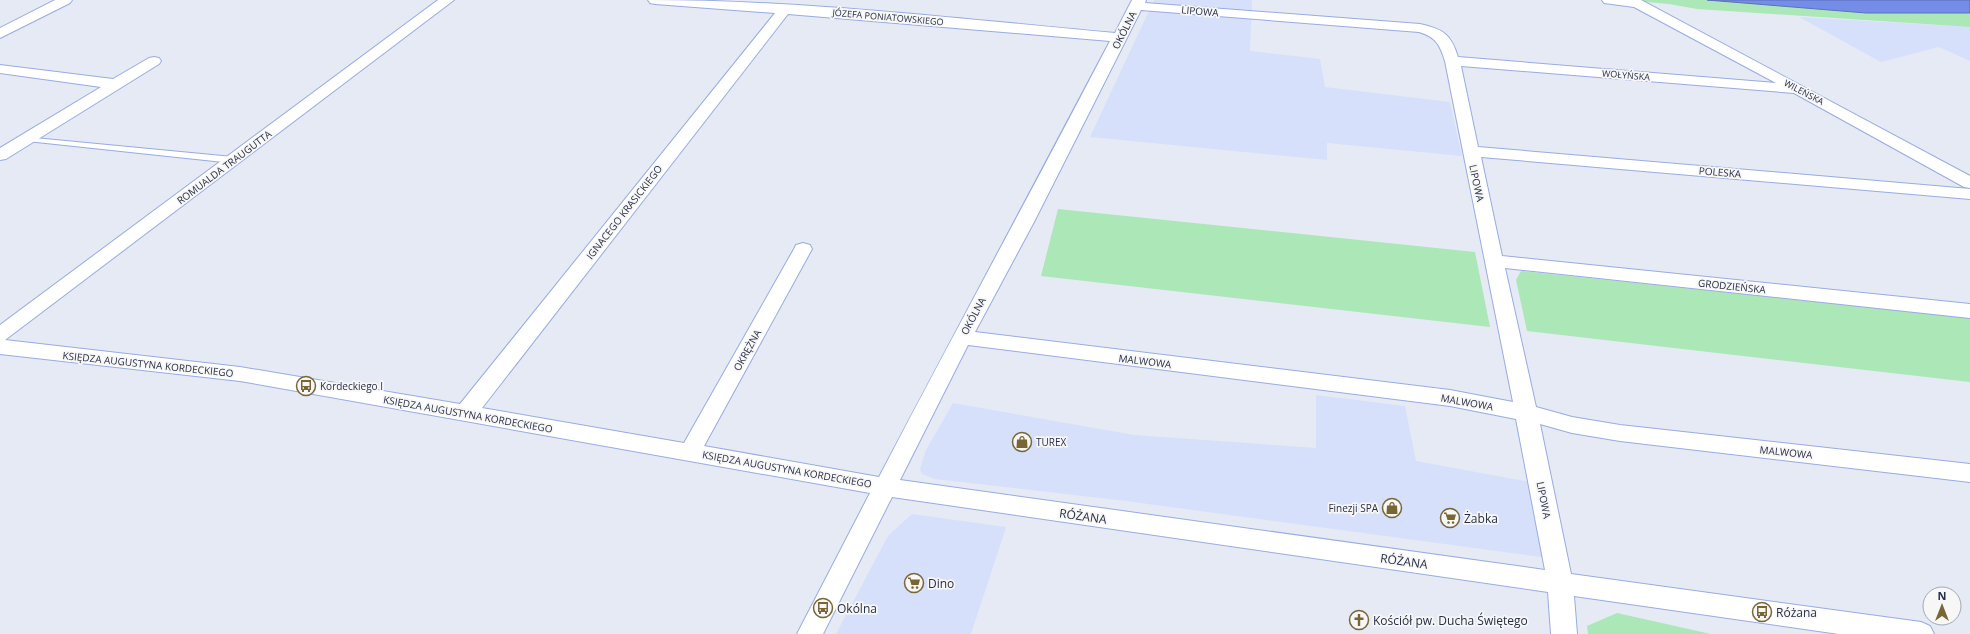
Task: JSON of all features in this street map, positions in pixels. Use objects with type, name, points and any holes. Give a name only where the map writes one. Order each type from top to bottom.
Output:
[{"type":"street","points":[[3,31],[65,0]]},
{"type":"street","name":"ROMUALDA TRAUGUTTA","points":[[0,335],[447,0]]},
{"type":"street","name":"JÓZEFA PONIATOWSKIEGO","points":[[655,0],[864,15],[1120,38]]},
{"type":"street","points":[[864,15],[876,0]]},
{"type":"street","name":"WILEŃSKA","points":[[1609,0],[1637,3],[1970,183]]},
{"type":"street","name":"OKÓLNA","points":[[810,634],[962,337],[1025,222],[1138,3]]},
{"type":"street","name":"LIPOWA","points":[[1138,3],[1420,28],[1437,33],[1446,41],[1452,61],[1527,413],[1560,583],[1564,634]]},
{"type":"street","name":"IGNACEGO KRASICKIEGO","points":[[465,414],[784,10]]},
{"type":"street","points":[[0,155],[154,61]]},
{"type":"street","name":"WOŁYŃSKA","points":[[1452,61],[1800,90]]},
{"type":"street","points":[[0,69],[116,84]]},
{"type":"street","name":"POLESKA","points":[[1471,151],[1970,194]]},
{"type":"street","name":"OKRĘŻNA","points":[[690,452],[803,249]]},
{"type":"street","name":"GRODZIEŃSKA","points":[[1494,261],[1970,311]]},
{"type":"street","name":"MALWOWA","points":[[962,337],[1450,398],[1527,413],[1572,425],[1620,433],[1970,473]]},
{"type":"street","name":"KSIĘDZA AUGUSTYNA KORDECKIEGO","points":[[0,347],[240,374],[886,487]]},
{"type":"street","name":"RÓŻANA","points":[[886,487],[1560,583],[1873,630],[1921,634]]},
{"type":"lane","points":[[27,139],[233,160]]},
{"type":"shaded area","points":[[1154,0],[1252,0],[1250,51],[1320,59],[1325,87],[1450,102],[1462,156],[1327,143],[1327,160],[1090,137]]},
{"type":"shaded area","points":[[1799,17],[1970,27],[1970,61],[1939,47],[1881,62]]},
{"type":"shaded area","points":[[1316,395],[1405,406],[1416,461],[1541,484],[1555,559],[1126,501],[935,479],[922,474],[920,469],[926,450],[953,403],[1134,435],[1316,448]]},
{"type":"shaded area","points":[[912,514],[1006,527],[971,634],[836,634],[888,536]]},
{"type":"green space","points":[[1624,0],[1970,0],[1970,27],[1697,9],[1669,4]]},
{"type":"green space","points":[[1058,209],[1475,252],[1490,327],[1041,276]]},
{"type":"green space","points":[[1521,271],[1970,318],[1970,382],[1527,331],[1516,280]]},
{"type":"green space","points":[[1617,613],[1711,634],[1588,634],[1587,626]]},
{"type":"water","points":[[1707,0],[1970,0],[1970,13],[1866,13]]},
{"type":"place","name":"Kordeckiego I","points":[[306,386]]},
{"type":"place","name":"TUREX","points":[[1022,442]]},
{"type":"place","name":"Finezji SPA","points":[[1392,508]]},
{"type":"place","name":"Żabka","points":[[1450,518]]},
{"type":"place","name":"Dino","points":[[914,583]]},
{"type":"place","name":"Okólna","points":[[823,608]]},
{"type":"place","name":"Różana","points":[[1762,612]]},
{"type":"place","name":"Kościół pw. Ducha Świętego","points":[[1359,620]]}]
